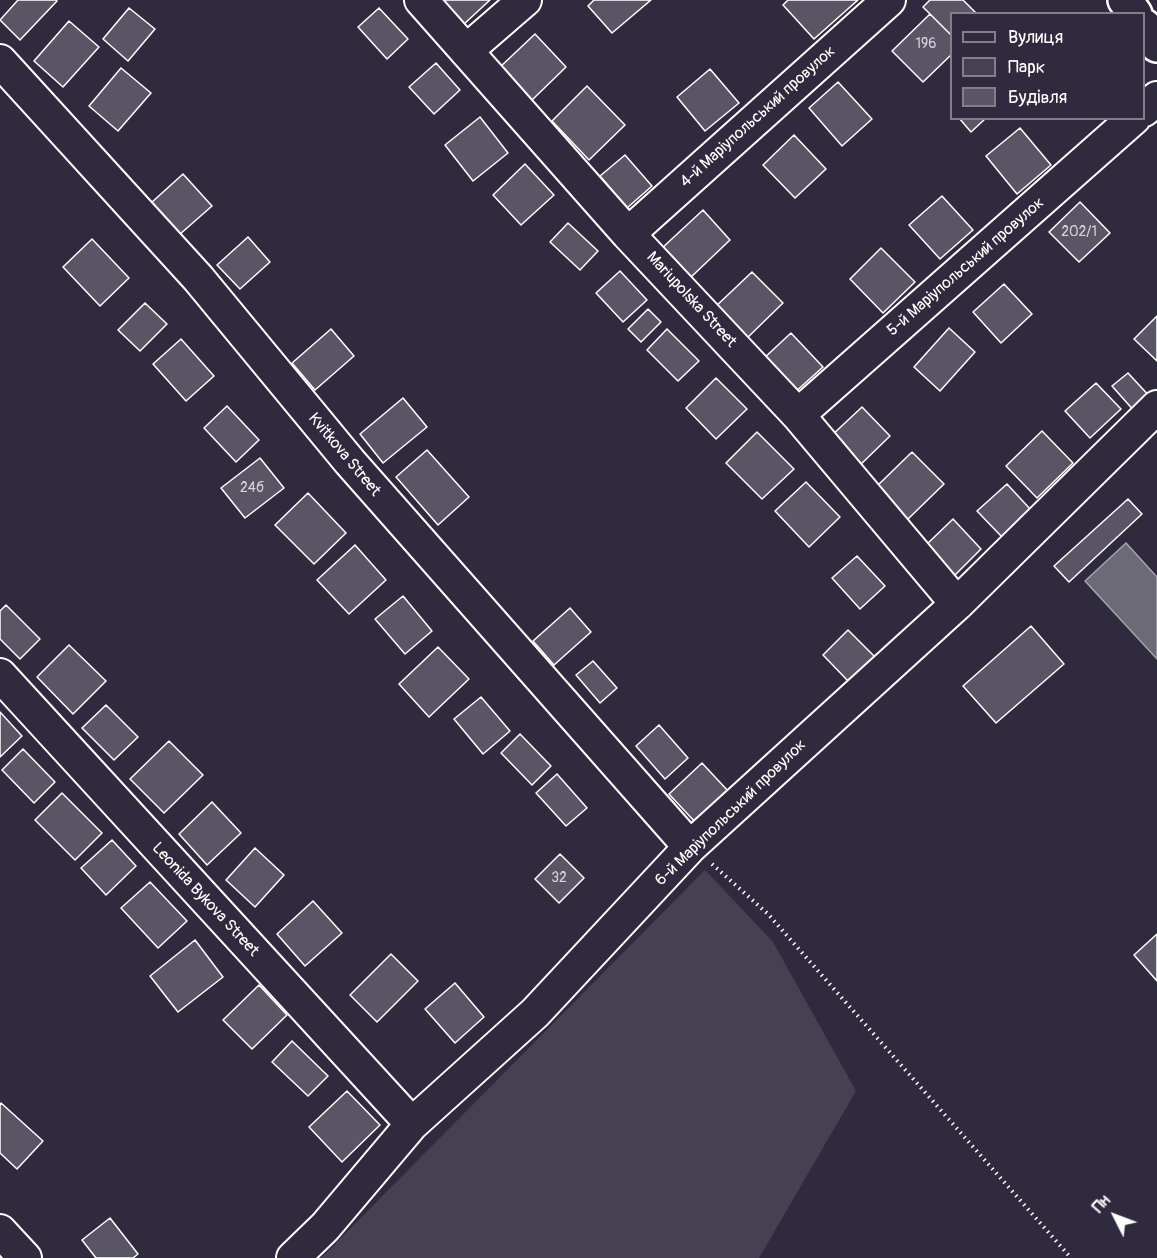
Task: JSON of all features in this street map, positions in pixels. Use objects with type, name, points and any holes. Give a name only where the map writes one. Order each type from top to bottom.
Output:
[{"type":"main road","points":[[1145,29],[1157,45]]},
{"type":"street","name":"Mariupolska Street","points":[[421,0],[628,234],[798,415],[957,604]]},
{"type":"street","points":[[466,51],[525,0]]},
{"type":"street","name":"4-й Маріупольський провулок","points":[[628,234],[889,0]]},
{"type":"street","name":"Kvitkova Street","points":[[0,61],[198,278],[350,462],[690,847]]},
{"type":"street","points":[[1145,108],[1157,98]]},
{"type":"street","name":"5-й Маріупольський провулок","points":[[798,415],[1132,120]]},
{"type":"street","name":"6-й Маріупольський провулок","points":[[293,1258],[325,1227],[412,1124],[535,1013],[690,847],[957,604],[1157,406]]},
{"type":"street","name":"Leonida Bykova Street","points":[[0,675],[412,1124]]},
{"type":"street","points":[[0,1231],[25,1258]]},
{"type":"path","points":[[690,847],[768,914],[1071,1258]]},
{"type":"green space","points":[[705,870],[773,942],[856,1091],[759,1258],[321,1258]]},
{"type":"shaded area","points":[[1126,543],[1157,577],[1157,659],[1085,581]]},
{"type":"building","points":[[18,0],[57,1],[20,40],[0,20]]},
{"type":"building","points":[[440,0],[490,0],[463,25]]},
{"type":"building","points":[[594,0],[651,0],[612,33],[588,6]]},
{"type":"building","points":[[788,0],[858,0],[814,39],[783,5]]},
{"type":"building","points":[[930,0],[963,0],[975,12],[950,12],[950,34],[923,7]]},
{"type":"building","points":[[129,8],[155,29],[128,61],[103,39]]},
{"type":"building","points":[[379,8],[408,39],[387,59],[358,27]]},
{"type":"building","points":[[930,14],[950,34],[950,56],[923,82],[892,51]]},
{"type":"building","points":[[69,21],[99,47],[63,87],[34,61]]},
{"type":"building","points":[[535,34],[566,67],[531,101],[499,68]]},
{"type":"building","points":[[436,63],[460,90],[434,114],[409,87]]},
{"type":"building","points":[[121,68],[151,93],[118,131],[89,106]]},
{"type":"building","points":[[710,69],[739,103],[705,131],[677,97]]},
{"type":"building","points":[[838,82],[872,119],[842,146],[809,108]]},
{"type":"building","points":[[587,86],[625,125],[589,160],[552,121]]},
{"type":"building","points":[[480,117],[508,153],[473,181],[445,145]]},
{"type":"building","points":[[961,120],[984,120],[971,132]]},
{"type":"building","points":[[1020,128],[1051,165],[1017,194],[986,156]]},
{"type":"building","points":[[794,135],[826,169],[795,198],[763,165]]},
{"type":"building","points":[[625,155],[652,186],[627,208],[600,176]]},
{"type":"building","points":[[525,164],[554,195],[521,225],[493,195]]},
{"type":"building","points":[[183,174],[212,206],[179,235],[151,203]]},
{"type":"building","points":[[942,196],[973,230],[940,259],[909,225]]},
{"type":"building","points":[[1080,202],[1110,233],[1079,262],[1049,232]]},
{"type":"building","points":[[703,210],[730,240],[689,279],[661,249]]},
{"type":"building","points":[[568,223],[598,251],[580,270],[550,242]]},
{"type":"building","points":[[248,237],[270,262],[240,289],[217,265]]},
{"type":"building","points":[[92,239],[129,278],[100,306],[63,267]]},
{"type":"building","points":[[881,248],[915,282],[883,313],[850,279]]},
{"type":"building","points":[[620,271],[647,300],[623,322],[596,293]]},
{"type":"building","points":[[752,272],[783,303],[744,341],[713,309]]},
{"type":"building","points":[[1004,284],[1032,314],[1001,343],[973,312]]},
{"type":"building","points":[[145,303],[167,324],[140,351],[118,330]]},
{"type":"building","points":[[648,309],[661,322],[641,342],[628,329]]},
{"type":"building","points":[[1157,316],[1157,361],[1134,339]]},
{"type":"building","points":[[949,328],[975,352],[940,391],[914,367]]},
{"type":"building","points":[[331,329],[354,356],[315,390],[292,363]]},
{"type":"building","points":[[667,329],[699,361],[678,381],[647,350]]},
{"type":"building","points":[[791,333],[823,367],[793,394],[762,360]]},
{"type":"building","points":[[181,339],[214,376],[186,401],[153,364]]},
{"type":"building","points":[[1128,373],[1152,399],[1136,413],[1112,386]]},
{"type":"building","points":[[716,378],[747,409],[716,439],[686,408]]},
{"type":"building","points":[[1096,383],[1121,409],[1090,438],[1065,411]]},
{"type":"building","points":[[403,398],[427,427],[383,463],[360,434]]},
{"type":"building","points":[[227,406],[259,440],[236,462],[204,428]]},
{"type":"building","points":[[862,407],[890,436],[858,467],[830,437]]},
{"type":"building","points":[[1042,431],[1073,463],[1037,498],[1006,466]]},
{"type":"building","points":[[757,432],[794,469],[762,499],[726,463]]},
{"type":"building","points":[[427,450],[469,497],[438,525],[396,477]]},
{"type":"building","points":[[912,452],[944,484],[907,520],[875,488]]},
{"type":"building","points":[[260,458],[284,488],[245,518],[221,488]]},
{"type":"building","points":[[806,482],[840,517],[809,547],[775,511]]},
{"type":"building","points":[[1007,484],[1031,510],[1002,537],[977,511]]},
{"type":"building","points":[[308,493],[346,533],[314,564],[275,525]]},
{"type":"building","points":[[1128,499],[1142,514],[1069,582],[1054,566]]},
{"type":"building","points":[[953,519],[981,549],[955,575],[926,545]]},
{"type":"building","points":[[355,545],[386,580],[349,614],[317,580]]},
{"type":"building","points":[[857,556],[885,586],[860,609],[832,578]]},
{"type":"building","points":[[403,596],[432,631],[405,654],[375,619]]},
{"type":"building","points":[[6,605],[40,639],[20,659],[0,639],[0,611]]},
{"type":"building","points":[[570,608],[591,632],[554,665],[533,641]]},
{"type":"building","points":[[1031,626],[1064,664],[996,723],[963,686]]},
{"type":"building","points":[[848,630],[875,657],[850,683],[823,655]]},
{"type":"building","points":[[69,645],[106,681],[73,714],[37,677]]},
{"type":"building","points":[[438,647],[469,679],[429,717],[399,684]]},
{"type":"building","points":[[593,661],[617,688],[600,703],[576,675]]},
{"type":"building","points":[[481,697],[510,731],[483,754],[454,719]]},
{"type":"building","points":[[106,705],[138,737],[114,760],[82,728]]},
{"type":"building","points":[[0,712],[22,736],[0,757]]},
{"type":"building","points":[[659,725],[688,758],[665,779],[636,746]]},
{"type":"building","points":[[520,734],[551,766],[532,785],[501,753]]},
{"type":"building","points":[[169,741],[203,775],[164,813],[130,779]]},
{"type":"building","points":[[23,749],[55,782],[34,803],[2,770]]},
{"type":"building","points":[[702,763],[729,792],[696,823],[669,794]]},
{"type":"building","points":[[557,774],[587,808],[566,826],[536,793]]},
{"type":"building","points":[[62,793],[102,833],[75,860],[35,820]]},
{"type":"building","points":[[212,802],[241,833],[207,865],[179,834]]},
{"type":"building","points":[[112,840],[136,866],[106,895],[81,868]]},
{"type":"building","points":[[255,848],[284,875],[255,907],[226,880]]},
{"type":"building","points":[[560,854],[584,878],[559,903],[535,879]]},
{"type":"building","points":[[150,882],[187,921],[158,948],[121,908]]},
{"type":"building","points":[[313,901],[342,933],[305,966],[277,934]]},
{"type":"building","points":[[1157,934],[1157,981],[1134,955]]},
{"type":"building","points":[[195,940],[223,977],[178,1012],[150,976]]},
{"type":"building","points":[[391,954],[418,981],[377,1022],[350,995]]},
{"type":"building","points":[[455,983],[484,1017],[455,1043],[425,1009]]},
{"type":"building","points":[[259,985],[287,1015],[252,1049],[223,1020]]},
{"type":"building","points":[[292,1041],[328,1076],[308,1096],[272,1062]]},
{"type":"building","points":[[347,1091],[380,1125],[342,1162],[309,1127]]},
{"type":"building","points":[[1,1103],[43,1141],[17,1169],[0,1153]]},
{"type":"building","points":[[110,1218],[138,1254],[133,1258],[96,1258],[82,1240]]}]
